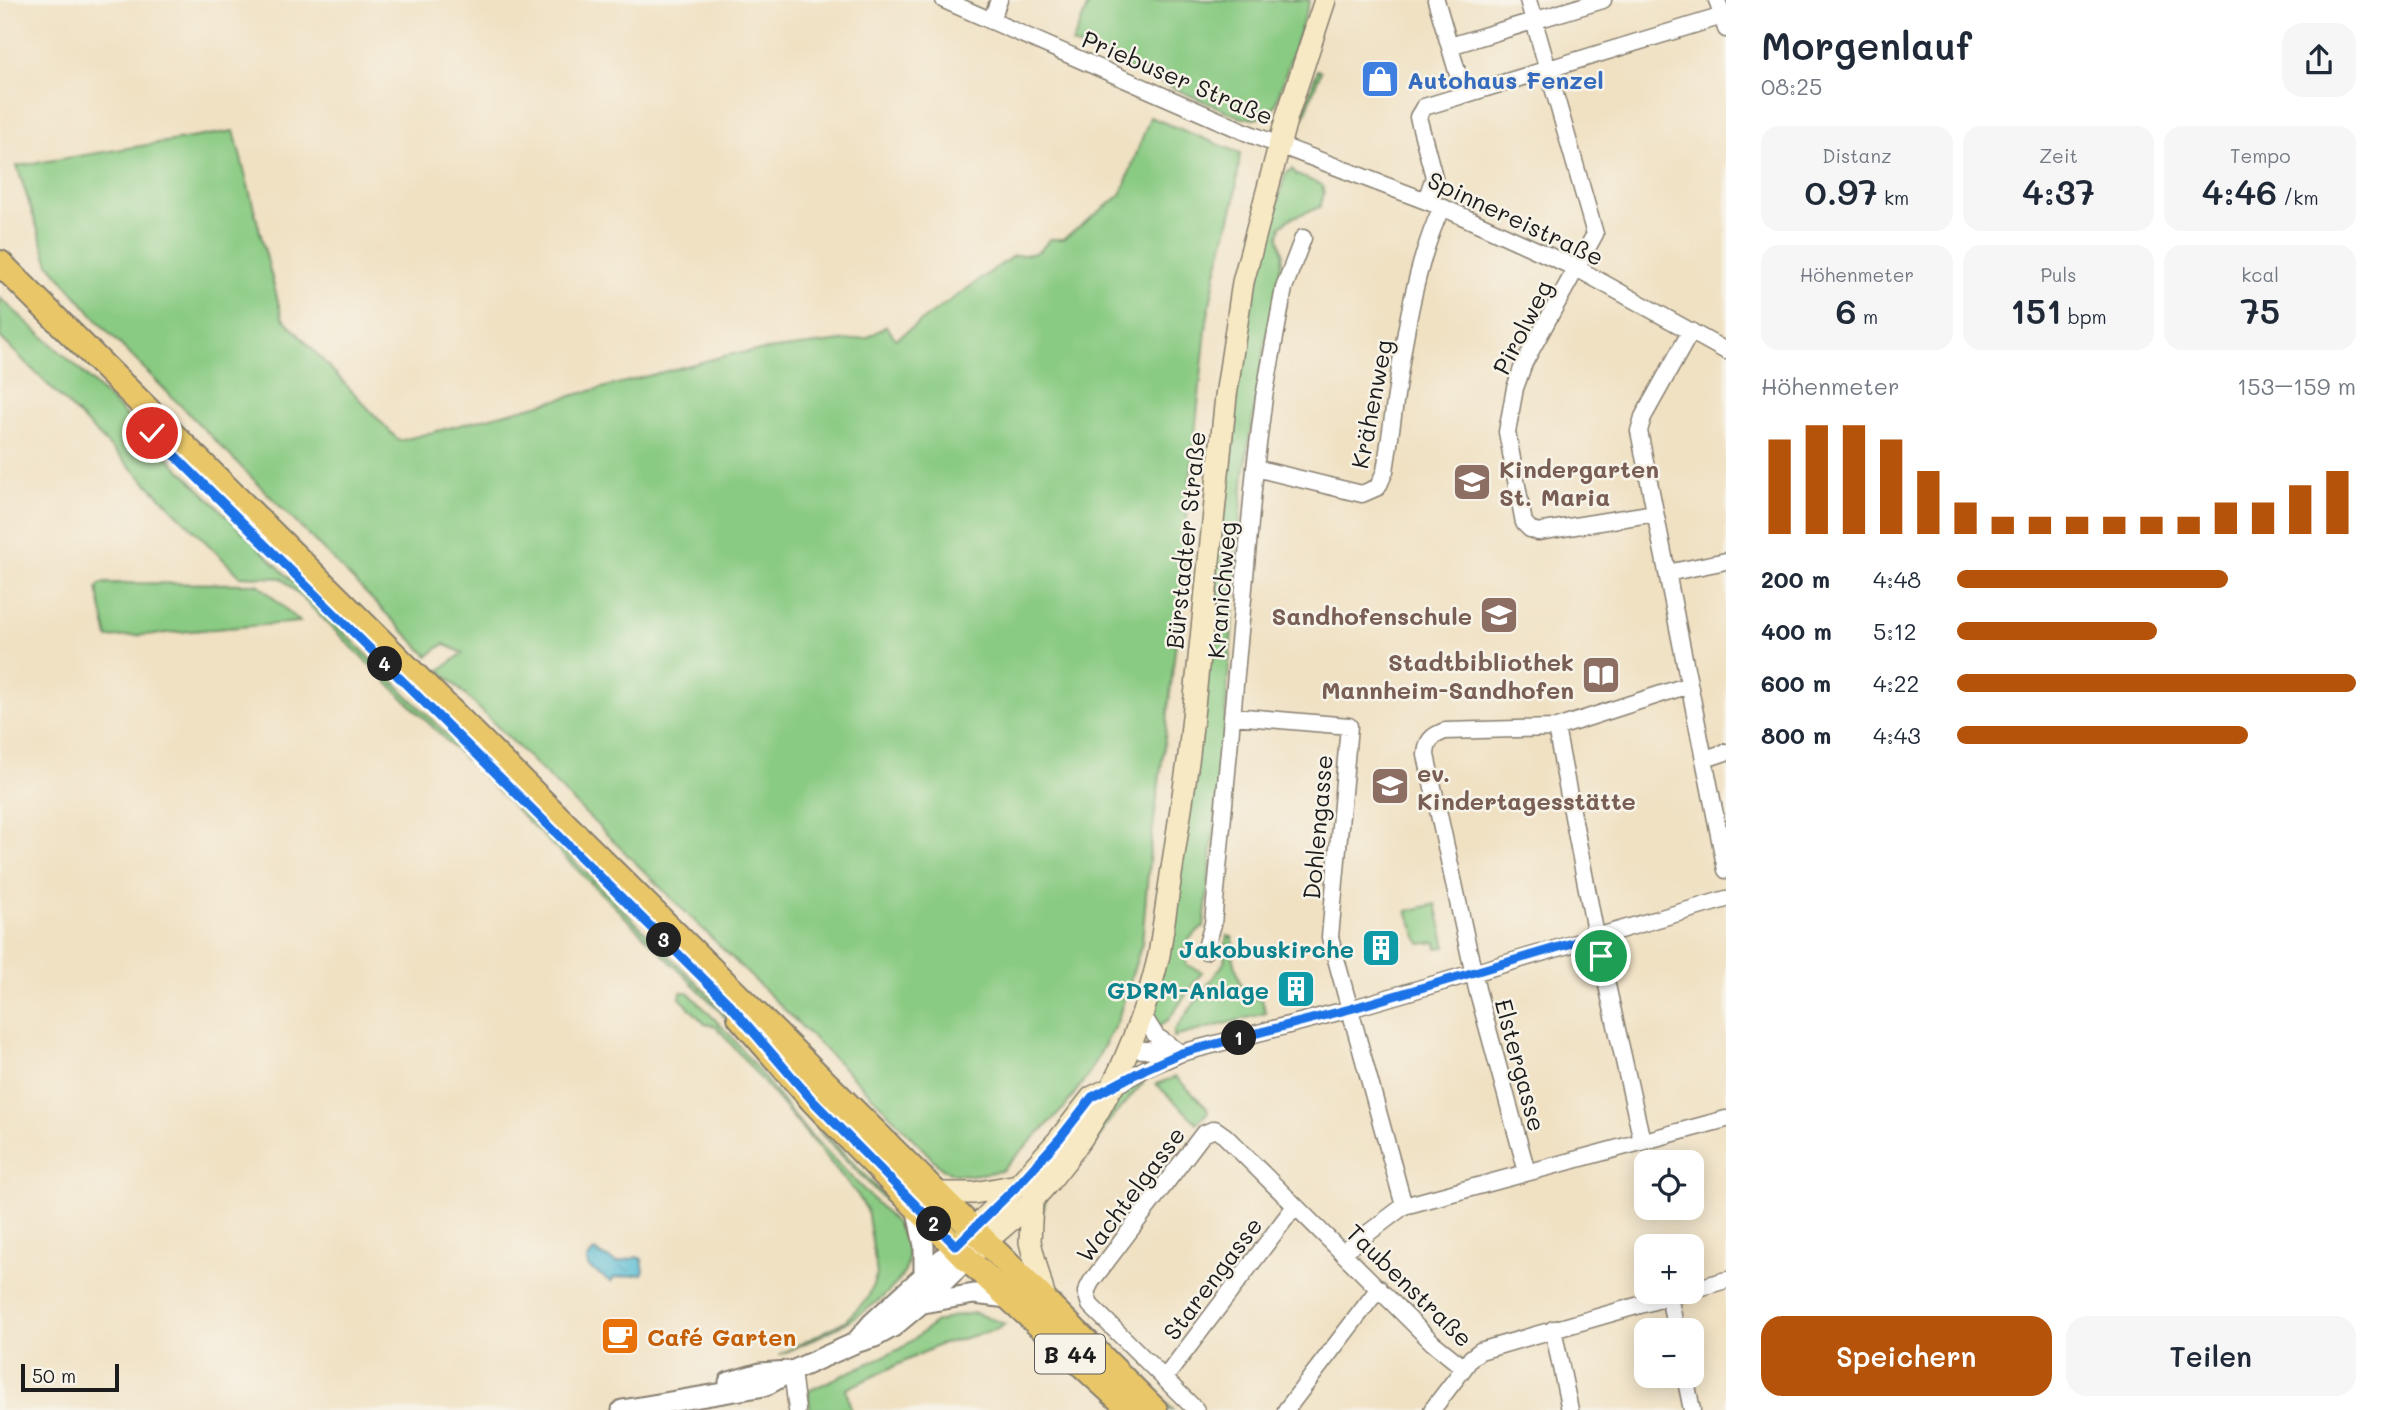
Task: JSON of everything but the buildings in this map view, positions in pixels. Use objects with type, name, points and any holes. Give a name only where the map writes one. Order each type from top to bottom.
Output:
[{"type":"main road","name":"Bürstadter Straße","points":[[962,1252],[980,1235],[1003,1229],[1025,1192],[1076,1148],[1113,1087],[1142,1014],[1159,955],[1189,755],[1226,396],[1243,282],[1279,145],[1325,0]]},
{"type":"main road","name":"B 44","points":[[0,263],[1156,1410]]},
{"type":"main road","name":"B 44","points":[[0,286],[55,336],[730,1005],[812,1100],[1008,1298],[1131,1410]]},
{"type":"main road","points":[[938,1193],[1025,1192],[1030,1242],[1045,1299]]},
{"type":"street","name":"Priebuser Straße","points":[[944,0],[1279,145]]},
{"type":"street","points":[[991,21],[999,0]]},
{"type":"street","name":"Pirolweg","points":[[1528,0],[1595,228],[1594,240],[1524,363],[1509,412],[1507,432],[1524,523],[1538,532],[1655,513]]},
{"type":"street","points":[[1450,46],[1603,0]]},
{"type":"street","points":[[1442,2],[1450,46],[1464,95]]},
{"type":"street","points":[[1426,200],[1434,177],[1418,117],[1424,107],[1723,15]]},
{"type":"street","name":"Spinnereistraße","points":[[1279,145],[1426,200],[1578,268],[1726,351]]},
{"type":"street","name":"Krähenweg","points":[[1255,468],[1362,494],[1378,487],[1385,471],[1413,295],[1436,220],[1443,207]]},
{"type":"street","name":"Kranichweg","points":[[1205,951],[1213,923],[1255,468],[1264,397],[1284,288],[1303,238]]},
{"type":"street","points":[[1691,331],[1643,417],[1639,431],[1726,870]]},
{"type":"street","points":[[1667,572],[1726,561]]},
{"type":"street","name":"Elstergasse","points":[[1527,1172],[1474,973],[1426,755],[1427,744],[1433,736],[1444,731],[1556,728],[1689,685]]},
{"type":"street","name":"Dohlengasse","points":[[1233,716],[1349,726],[1330,937],[1404,1206]]},
{"type":"street","points":[[1556,728],[1596,936],[1642,1141]]},
{"type":"street","points":[[1704,760],[1726,752]]},
{"type":"street","points":[[1113,1087],[1181,1053],[1350,1009],[1726,899]]},
{"type":"street","points":[[1142,1014],[1156,1036],[1181,1053]]},
{"type":"street","points":[[1129,1049],[1181,1053]]},
{"type":"street","points":[[1343,1252],[1404,1206],[1726,1119]]},
{"type":"street","name":"Taubenstraße","points":[[1214,1129],[1225,1136],[1433,1343],[1464,1368],[1480,1351],[1641,1304]]},
{"type":"street","name":"Wachtelgasse","points":[[1164,1379],[1090,1304],[1086,1292],[1203,1134],[1214,1129]]},
{"type":"street","points":[[916,1205],[924,1245],[924,1275]]},
{"type":"street","name":"Starengasse","points":[[1164,1379],[1295,1206]]},
{"type":"street","points":[[855,1343],[872,1322],[924,1275],[962,1252]]},
{"type":"street","points":[[622,1410],[765,1386],[792,1371],[875,1337],[893,1327],[922,1303],[962,1252]]},
{"type":"street","points":[[1704,1286],[1726,1280]]},
{"type":"street","points":[[1286,1410],[1379,1288]]},
{"type":"street","points":[[922,1303],[974,1294],[1008,1298]]},
{"type":"street","points":[[1553,1329],[1570,1410]]},
{"type":"street","points":[[1432,1410],[1464,1368]]},
{"type":"street","points":[[792,1371],[797,1410]]},
{"type":"street","points":[[1164,1379],[1196,1410]]},
{"type":"street","points":[[1687,1388],[1692,1410]]},
{"type":"green space","points":[[1090,0],[1310,0],[1275,106],[1262,118],[1242,118],[1072,44]]},
{"type":"green space","points":[[1317,70],[1321,71],[1304,117],[1302,116]]},
{"type":"green space","points":[[1150,117],[1240,153],[1235,199],[1207,321],[1189,491],[1182,589],[1150,849],[1142,943],[1117,1022],[1088,1075],[1064,1108],[1001,1171],[971,1175],[955,1174],[942,1169],[879,1103],[440,670],[463,653],[444,644],[428,656],[104,328],[49,264],[17,166],[234,131],[282,317],[399,441],[732,354],[867,338],[886,326],[896,339],[1013,256],[1038,251],[1049,239],[1063,239],[1121,195]]},
{"type":"green space","points":[[1292,169],[1297,175],[1322,185],[1324,193],[1320,207],[1291,218],[1281,226],[1279,237],[1283,254],[1244,473],[1224,731],[1204,927],[1189,938],[1184,951],[1187,965],[1202,972],[1169,1019],[1157,1028],[1154,1021],[1239,369],[1250,310],[1285,174]]},
{"type":"green space","points":[[0,298],[77,367],[710,996],[826,1135],[907,1219],[914,1236],[904,1220],[823,1136],[717,1008],[282,578],[240,576],[0,337]]},
{"type":"green space","points":[[101,583],[258,584],[300,622],[108,638],[97,588]]},
{"type":"green space","points":[[1436,904],[1446,947],[1437,948],[1436,942],[1420,944],[1407,911]]},
{"type":"green space","points":[[1227,936],[1232,937],[1235,947],[1231,949],[1245,1001],[1261,997],[1266,1013],[1174,1037],[1174,1031],[1224,963]]},
{"type":"green space","points":[[681,992],[688,992],[731,1036],[804,1128],[896,1223],[907,1247],[908,1260],[904,1273],[880,1299],[847,1322],[779,1355],[845,1321],[868,1298],[877,1274],[867,1210],[857,1194],[716,1026],[705,1024],[680,998]]},
{"type":"green space","points":[[1140,1077],[1143,1083],[1109,1121],[1096,1144],[1046,1198],[1039,1229],[1038,1206],[1100,1129],[1121,1095]]},
{"type":"green space","points":[[1176,1077],[1207,1108],[1208,1112],[1197,1123],[1156,1084]]},
{"type":"green space","points":[[1044,1265],[1058,1290],[1150,1386],[1052,1286]]},
{"type":"green space","points":[[975,1313],[1005,1324],[998,1329],[939,1345],[846,1389],[851,1410],[810,1410],[808,1391],[902,1348],[935,1323],[953,1316]]},
{"type":"green space","points":[[1150,1386],[1173,1410],[1170,1410]]},
{"type":"water","points":[[594,1251],[617,1263],[637,1257],[642,1259],[644,1271],[642,1274],[614,1278],[611,1282],[588,1267],[587,1259]]},
{"type":"place","name":"Autohaus Fenzel","points":[[1380,79]]},
{"type":"place","name":"Kindergarten St. Maria","points":[[1472,482]]},
{"type":"place","name":"Sandhofenschule","points":[[1499,615]]},
{"type":"place","name":"Stadtbibliothek Mannheim-Sandhofen","points":[[1601,675]]},
{"type":"place","name":"ev. Kindertagesstätte","points":[[1390,786]]},
{"type":"place","name":"Jakobuskirche","points":[[1381,948]]},
{"type":"place","name":"GDRM-Anlage","points":[[1296,989]]},
{"type":"place","name":"Café Garten","points":[[620,1336]]},
{"type":"route","points":[[152,433],[730,1005],[812,1100],[956,1246],[1018,1185],[1092,1097],[1145,1069],[1181,1053],[1350,1009],[1596,936],[1601,956]]}]
